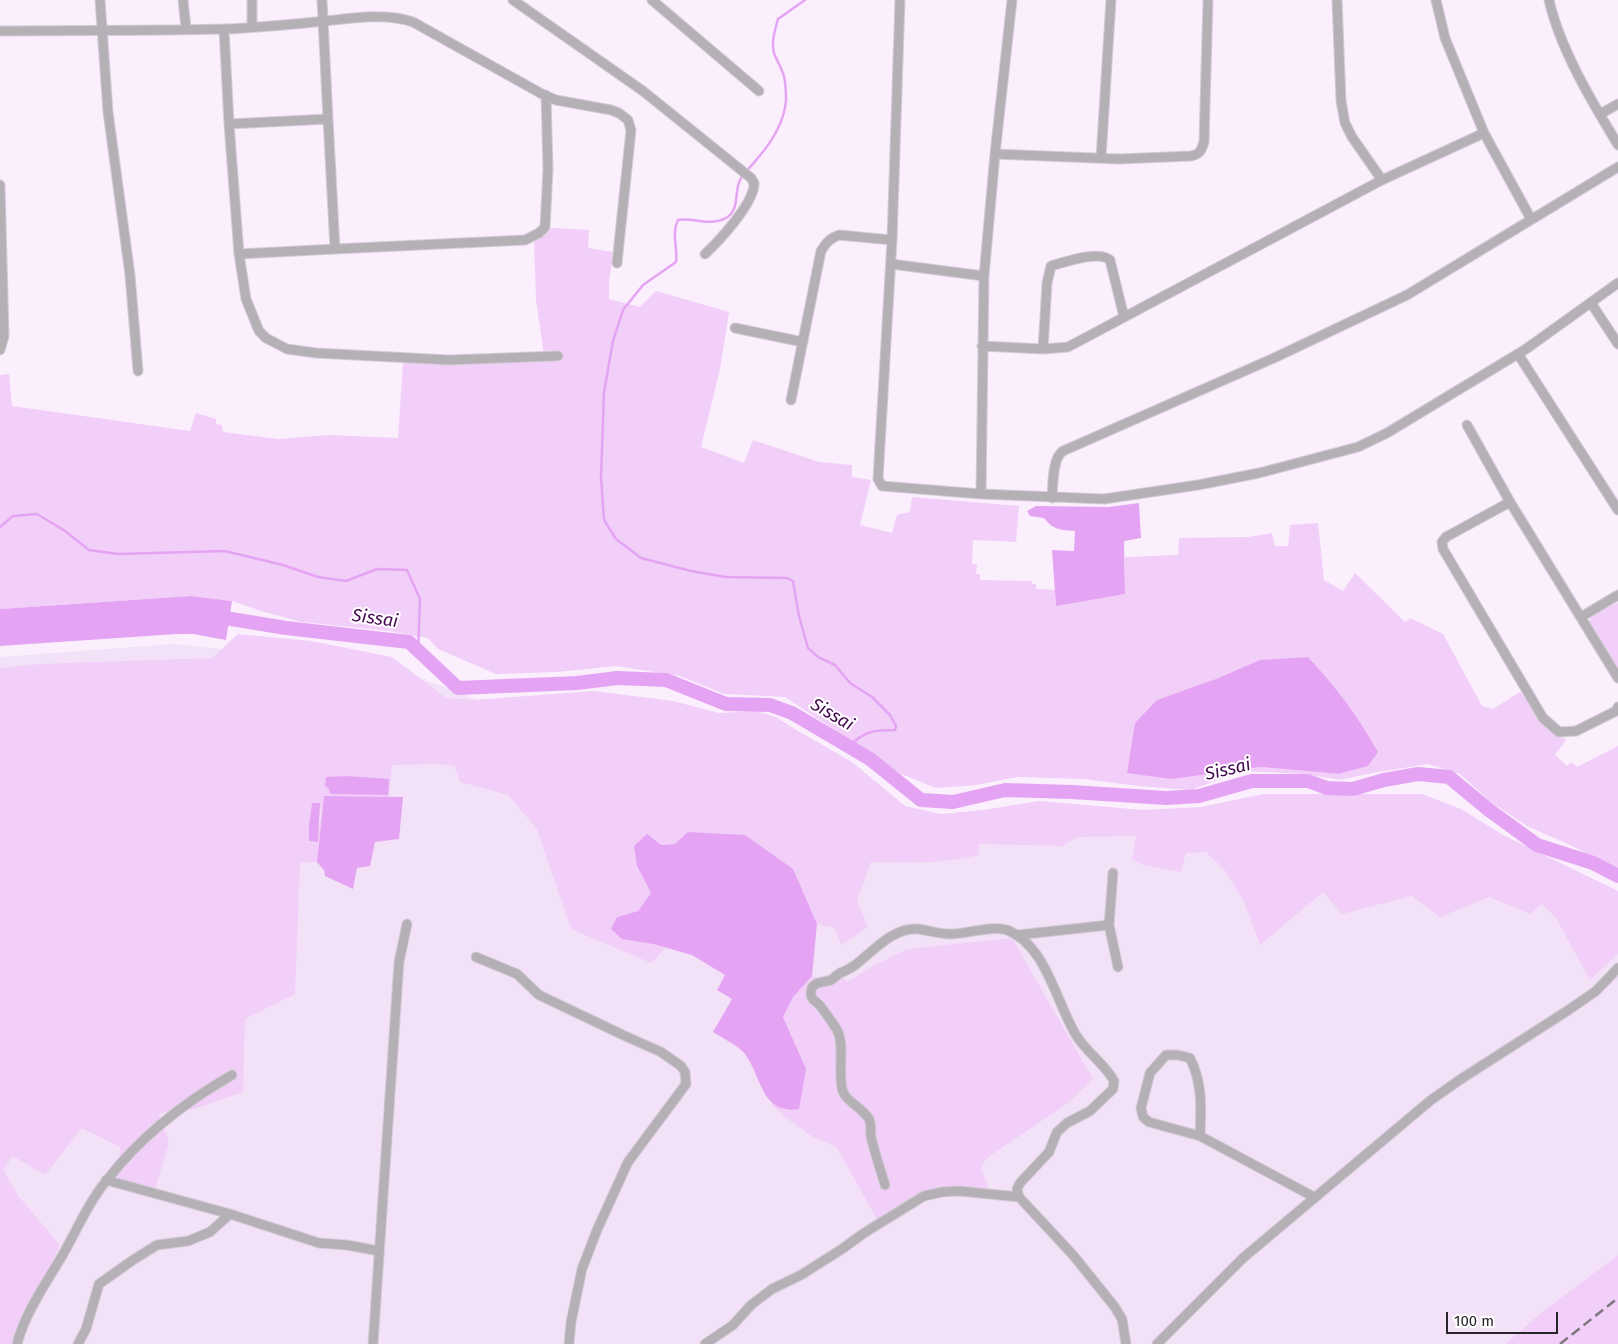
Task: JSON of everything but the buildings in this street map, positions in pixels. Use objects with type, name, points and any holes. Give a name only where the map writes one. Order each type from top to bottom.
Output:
[{"type":"street","points":[[100,0],[108,112],[130,275],[138,371]]},
{"type":"street","points":[[183,0],[186,28]]},
{"type":"street","points":[[252,0],[252,27]]},
{"type":"street","points":[[322,0],[335,249]]},
{"type":"street","points":[[513,0],[643,91],[751,178],[754,183],[752,196],[719,241],[705,254]]},
{"type":"street","points":[[652,0],[759,91]]},
{"type":"street","points":[[900,0],[891,264],[878,479],[879,483],[887,487],[1104,500],[1259,473],[1358,447],[1410,419],[1518,354],[1618,283]]},
{"type":"street","points":[[981,494],[984,276],[1012,0]]},
{"type":"street","points":[[1101,158],[1111,0]]},
{"type":"street","points":[[995,154],[1101,158],[1191,156],[1198,154],[1204,142],[1208,0]]},
{"type":"street","points":[[1337,0],[1341,101],[1345,123],[1352,137],[1382,180]]},
{"type":"street","points":[[1436,0],[1445,38],[1484,133],[1531,220]]},
{"type":"street","points":[[1549,0],[1561,39],[1618,145]]},
{"type":"street","points":[[0,31],[224,29],[376,16],[413,22],[546,96],[556,100],[611,110],[620,113],[628,120],[630,130],[618,263]]},
{"type":"street","points":[[224,29],[229,124],[240,254],[246,299],[259,331],[266,338],[287,349],[316,353],[449,360],[558,356]]},
{"type":"street","points":[[240,254],[526,240],[539,233],[545,227],[548,169],[546,96]]},
{"type":"street","points":[[1600,114],[1618,104]]},
{"type":"street","points":[[229,124],[328,119]]},
{"type":"street","points":[[982,346],[1043,349],[1068,347],[1382,180],[1484,133]]},
{"type":"street","points":[[1052,498],[1056,460],[1059,453],[1274,358],[1407,295],[1618,167]]},
{"type":"street","points":[[0,185],[4,336],[0,350]]},
{"type":"street","points":[[791,400],[821,251],[827,241],[839,235],[892,240]]},
{"type":"street","points":[[1043,349],[1047,283],[1051,266],[1088,257],[1102,255],[1108,257],[1124,318]]},
{"type":"street","points":[[891,264],[984,276]]},
{"type":"street","points":[[1591,302],[1618,344]]},
{"type":"street","points":[[735,328],[803,342]]},
{"type":"street","points":[[1518,354],[1618,510]]},
{"type":"street","points":[[1467,425],[1510,502],[1618,678]]},
{"type":"street","points":[[1510,502],[1446,537],[1442,542],[1443,549],[1543,718],[1559,732],[1576,731],[1616,710],[1618,707]]},
{"type":"street","points":[[1581,617],[1618,595]]},
{"type":"street","points":[[1113,873],[1109,925],[1118,967]]},
{"type":"street","points":[[373,1344],[399,962],[407,924]]},
{"type":"street","points":[[1017,935],[1109,925]]},
{"type":"street","points":[[885,1184],[874,1151],[870,1122],[867,1116],[846,1097],[844,1092],[840,1067],[841,1039],[831,1021],[811,996],[813,986],[819,982],[830,980],[848,970],[890,938],[909,929],[950,934],[997,928],[1017,935],[1029,945],[1042,965],[1076,1035],[1087,1051],[1111,1076],[1114,1084],[1113,1088],[1090,1111],[1057,1132],[1049,1152],[1020,1183],[1017,1189],[1019,1197],[1069,1250],[1114,1306],[1122,1319],[1126,1344]]},
{"type":"street","points":[[476,957],[517,974],[539,995],[661,1052],[681,1066],[685,1072],[686,1084],[628,1162],[598,1230],[582,1269],[571,1322],[569,1344]]},
{"type":"street","points":[[1157,1344],[1242,1258],[1431,1100],[1596,991],[1618,968]]},
{"type":"street","points":[[1200,1136],[1201,1095],[1197,1072],[1190,1058],[1166,1055],[1150,1073],[1141,1108],[1142,1117],[1149,1122],[1200,1136],[1314,1197]]},
{"type":"street","points":[[17,1344],[41,1290],[66,1250],[77,1226],[106,1180],[132,1150],[166,1120],[204,1091],[232,1075]]},
{"type":"street","points":[[106,1180],[230,1214],[319,1243],[348,1245],[379,1251]]},
{"type":"street","points":[[705,1344],[733,1325],[751,1305],[772,1289],[809,1270],[924,1196],[958,1191],[1019,1197]]},
{"type":"street","points":[[78,1344],[86,1329],[99,1284],[157,1245],[188,1241],[210,1232],[230,1214]]},
{"type":"shaded area","points":[[552,228],[589,230],[588,248],[613,252],[609,299],[640,307],[656,291],[729,312],[720,369],[701,447],[744,463],[753,440],[819,462],[852,465],[852,477],[871,480],[860,525],[892,533],[897,515],[910,512],[912,497],[1019,506],[1016,542],[973,540],[972,564],[977,564],[976,574],[980,574],[980,580],[1032,581],[1032,584],[1036,584],[1036,589],[1055,590],[1056,605],[1125,594],[1125,557],[1178,555],[1179,538],[1248,537],[1272,533],[1275,546],[1288,546],[1290,525],[1318,523],[1324,580],[1343,591],[1355,573],[1405,622],[1410,618],[1443,634],[1482,706],[1493,709],[1520,692],[1547,727],[1566,740],[1555,755],[1567,766],[1571,762],[1577,767],[1618,746],[1618,869],[1527,826],[1491,802],[1460,774],[1428,764],[1341,780],[1304,774],[1244,771],[1190,790],[1083,779],[1017,777],[976,785],[936,788],[899,773],[785,697],[724,694],[680,676],[616,666],[557,672],[496,674],[438,649],[428,638],[389,631],[301,622],[232,601],[191,596],[0,609],[0,375],[9,374],[12,406],[190,431],[196,413],[216,419],[216,424],[222,425],[223,432],[279,439],[328,435],[398,438],[403,363],[545,362],[536,300],[534,240]],"holes":[[[1308,657],[1354,714],[1377,752],[1368,766],[1339,774],[1261,767],[1221,771],[1216,679],[1260,661]]]},
{"type":"shaded area","points":[[1139,503],[1141,538],[1124,541],[1125,594],[1056,606],[1052,550],[1074,551],[1075,531],[1058,529],[1044,518],[1030,516],[1027,511],[1036,506],[1109,507]]},
{"type":"shaded area","points":[[191,596],[232,601],[226,640],[193,634],[177,634],[0,646],[0,609]]},
{"type":"shaded area","points":[[1618,603],[1618,671],[1589,622],[1597,612]]},
{"type":"shaded area","points":[[238,634],[311,641],[392,657],[446,698],[473,700],[594,691],[673,701],[719,713],[756,711],[776,717],[852,762],[905,806],[940,814],[983,810],[1039,801],[1143,810],[1201,807],[1263,794],[1422,794],[1461,809],[1503,835],[1618,891],[1618,954],[1590,980],[1556,918],[1542,904],[1530,914],[1489,897],[1440,917],[1412,896],[1342,914],[1323,892],[1260,945],[1244,902],[1224,869],[1206,852],[1186,853],[1181,872],[1143,865],[1132,859],[1136,836],[1077,837],[1063,846],[979,844],[979,855],[966,858],[925,862],[871,862],[857,900],[868,927],[841,945],[834,927],[817,924],[792,869],[675,844],[661,845],[637,866],[651,893],[638,911],[617,917],[653,944],[665,948],[651,963],[571,929],[537,829],[508,795],[460,782],[455,766],[438,764],[392,765],[389,797],[324,796],[317,862],[300,863],[295,994],[245,1019],[243,1092],[194,1109],[159,1113],[169,1143],[155,1189],[118,1179],[120,1147],[82,1128],[45,1175],[13,1156],[3,1170],[19,1197],[60,1245],[12,1344],[0,1344],[0,668],[40,664],[212,658]],"holes":[[[346,776],[364,778],[358,794],[330,793],[326,778]],[[312,803],[320,803],[321,816],[317,842],[309,840]]]},
{"type":"shaded area","points":[[172,644],[387,665],[497,707],[904,817],[1426,805],[1618,937],[1618,1255],[1543,1311],[1505,1344],[0,1344],[0,657]]},
{"type":"shaded area","points":[[1308,657],[1346,702],[1378,752],[1368,766],[1339,774],[1261,767],[1171,779],[1127,773],[1135,723],[1157,700],[1216,679],[1260,660]]},
{"type":"shaded area","points":[[346,776],[389,779],[388,795],[330,794],[329,789],[325,786],[326,777]]},
{"type":"shaded area","points":[[324,796],[403,797],[399,839],[375,842],[370,866],[357,868],[353,889],[325,876],[324,870],[317,862]]},
{"type":"shaded area","points":[[312,803],[320,803],[318,842],[309,841]]},
{"type":"shaded area","points":[[688,832],[745,835],[793,869],[817,924],[812,976],[793,997],[783,1017],[806,1069],[799,1109],[786,1109],[777,1106],[770,1100],[745,1054],[735,1045],[713,1032],[732,999],[717,990],[725,975],[692,955],[653,944],[622,939],[611,929],[617,917],[638,911],[651,893],[637,866],[634,846],[647,834],[661,845],[675,844]]},
{"type":"shaded area","points":[[1012,938],[1093,1079],[1068,1103],[987,1158],[981,1167],[989,1191],[922,1192],[878,1221],[836,1146],[813,1137],[786,1118],[771,1104],[788,1111],[806,1069],[783,1017],[793,997],[812,976],[832,981],[843,976],[847,982],[907,949]]},
{"type":"shaded area","points":[[1618,1255],[1618,1344],[1505,1344],[1543,1311]]},
{"type":"waterway","points":[[805,0],[778,19],[773,49],[786,86],[785,109],[772,139],[740,180],[733,210],[730,215],[720,221],[678,220],[675,230],[676,262],[643,285],[623,310],[613,341],[604,392],[601,477],[604,520],[616,539],[641,558],[691,571],[726,577],[787,578],[793,581],[799,616],[808,648],[818,657],[835,665],[850,683],[872,697],[890,715],[896,726],[895,730],[869,732],[849,747]]},
{"type":"waterway","points":[[0,527],[13,516],[37,514],[65,531],[89,550],[118,554],[225,551],[283,565],[318,577],[346,581],[377,569],[407,570],[420,599],[418,652]]},
{"type":"waterway","name":"Sissai","points":[[213,616],[286,628],[409,642],[458,688],[577,683],[617,678],[666,680],[726,704],[770,705],[792,713],[870,759],[921,800],[953,802],[1005,790],[1166,798],[1199,796],[1252,781],[1308,781],[1327,788],[1353,789],[1384,780],[1418,774],[1449,777],[1489,810],[1537,845],[1593,863],[1618,876]]},
{"type":"railway","points":[[1560,1344],[1618,1298]]}]
